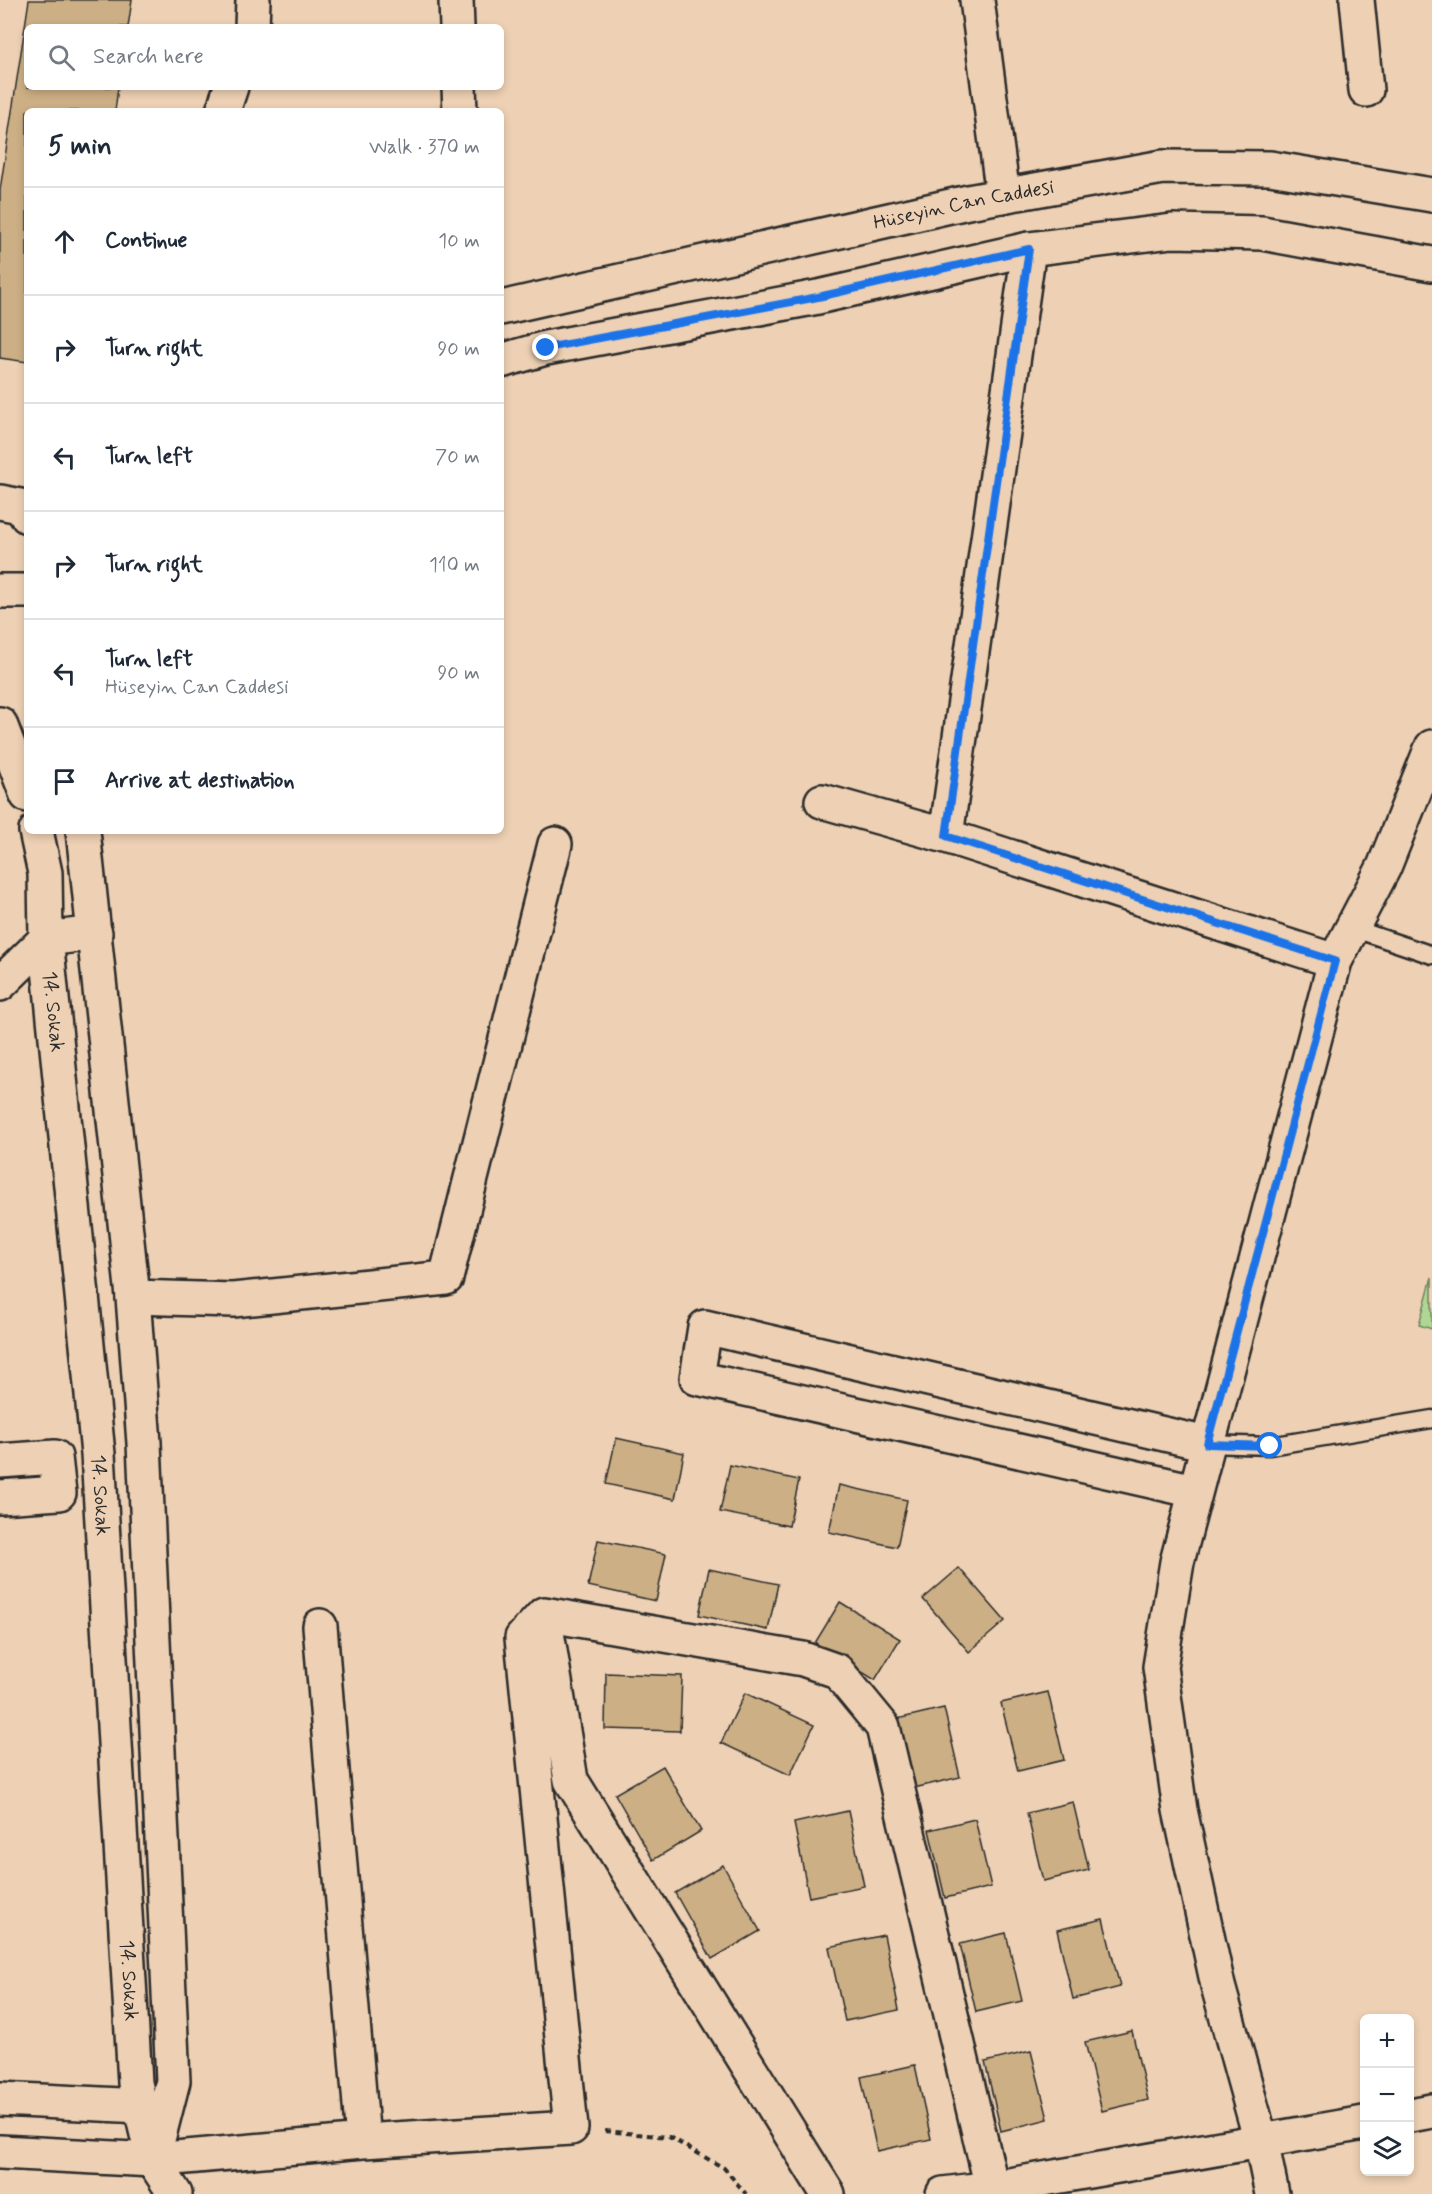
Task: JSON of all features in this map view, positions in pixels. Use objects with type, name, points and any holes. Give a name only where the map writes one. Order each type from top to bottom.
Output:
[{"type":"street","points":[[252,24],[253,0]]},
{"type":"street","points":[[456,0],[457,24]]},
{"type":"street","points":[[977,0],[1003,195]]},
{"type":"street","points":[[1358,0],[1366,90]]},
{"type":"street","points":[[224,108],[230,90]]},
{"type":"street","points":[[459,90],[460,108]]},
{"type":"street","name":"Hüseyin Can Caddesi","points":[[504,307],[1003,195],[1162,167],[1270,168],[1432,195]]},
{"type":"street","points":[[504,360],[546,348],[818,297],[1029,249],[1172,231],[1262,233],[1432,264]]},
{"type":"street","points":[[946,836],[1029,249]]},
{"type":"street","points":[[0,492],[24,489]]},
{"type":"street","points":[[0,502],[20,506],[24,512]]},
{"type":"street","points":[[0,724],[24,787]]},
{"type":"street","points":[[1272,2194],[1261,2141],[1218,1986],[1180,1810],[1160,1667],[1177,1562],[1335,961],[1384,867],[1432,747]]},
{"type":"street","points":[[822,801],[946,836],[1335,961]]},
{"type":"street","name":"14. Sokak","points":[[37,834],[45,873],[46,939],[98,1454],[135,2084],[153,2160],[175,2194]]},
{"type":"street","name":"14. Sokak","points":[[83,834],[133,1297],[144,1443],[173,2081],[153,2160]]},
{"type":"street","points":[[133,1297],[233,1300],[446,1278],[555,844]]},
{"type":"street","points":[[0,984],[46,939],[95,933]]},
{"type":"street","points":[[1195,1491],[697,1378],[705,1327],[1207,1444]]},
{"type":"street","points":[[0,1461],[55,1457],[59,1493],[0,1497]]},
{"type":"street","points":[[0,2152],[153,2160],[363,2141],[572,2128],[522,1638],[544,1614]]},
{"type":"street","points":[[544,1614],[803,1659],[837,1671],[883,1727],[992,2188]]},
{"type":"street","points":[[544,1614],[571,1780],[828,2194]]},
{"type":"street","points":[[320,1626],[363,2141]]},
{"type":"street","points":[[0,2099],[141,2106]]},
{"type":"street","points":[[1414,2114],[1432,2111]]},
{"type":"street","points":[[943,2194],[992,2188],[1360,2124]]},
{"type":"lane","points":[[1352,928],[1432,955]]},
{"type":"lane","points":[[1207,1444],[1270,1446],[1432,1419]]},
{"type":"path","points":[[572,2128],[669,2137],[724,2168],[746,2194]]},
{"type":"green space","points":[[1432,1277],[1432,1329],[1419,1325]]},
{"type":"building","points":[[29,0],[132,0],[128,24],[25,24]]},
{"type":"building","points":[[24,33],[24,90],[118,90],[115,108],[24,108],[24,362],[0,358],[0,190]]},
{"type":"building","points":[[616,1438],[684,1453],[675,1499],[606,1484]]},
{"type":"building","points":[[730,1465],[799,1480],[789,1526],[720,1512]]},
{"type":"building","points":[[839,1485],[907,1500],[897,1547],[829,1532]]},
{"type":"building","points":[[598,1540],[666,1554],[656,1601],[588,1586]]},
{"type":"building","points":[[959,1568],[1005,1621],[969,1652],[923,1599]]},
{"type":"building","points":[[709,1569],[778,1584],[768,1630],[699,1615]]},
{"type":"building","points":[[840,1602],[900,1639],[875,1680],[815,1643]]},
{"type":"building","points":[[606,1673],[682,1676],[680,1731],[605,1729]]},
{"type":"building","points":[[1048,1692],[1064,1760],[1018,1771],[1001,1703]]},
{"type":"building","points":[[745,1693],[814,1725],[790,1775],[721,1743]]},
{"type":"building","points":[[944,1708],[960,1777],[914,1788],[897,1719]]},
{"type":"building","points":[[663,1766],[701,1831],[653,1860],[615,1794]]},
{"type":"building","points":[[1073,1802],[1089,1870],[1043,1881],[1027,1813]]},
{"type":"building","points":[[848,1811],[864,1886],[809,1897],[794,1823]]},
{"type":"building","points":[[975,1819],[991,1887],[945,1898],[929,1830]]},
{"type":"building","points":[[723,1865],[760,1931],[712,1959],[675,1893]]},
{"type":"building","points":[[1103,1919],[1120,1987],[1073,1999],[1057,1930]]},
{"type":"building","points":[[1006,1933],[1022,2001],[976,2012],[960,1944]]},
{"type":"building","points":[[884,1935],[899,2010],[845,2021],[829,1947]]},
{"type":"building","points":[[1132,2031],[1148,2100],[1102,2111],[1085,2042]]},
{"type":"building","points":[[1031,2051],[1048,2119],[1001,2131],[985,2062]]},
{"type":"building","points":[[915,2065],[931,2139],[877,2151],[861,2077]]},
{"type":"route","points":[[546,348],[818,297],[1029,249],[946,836],[1335,961],[1207,1444],[1270,1446]]}]
